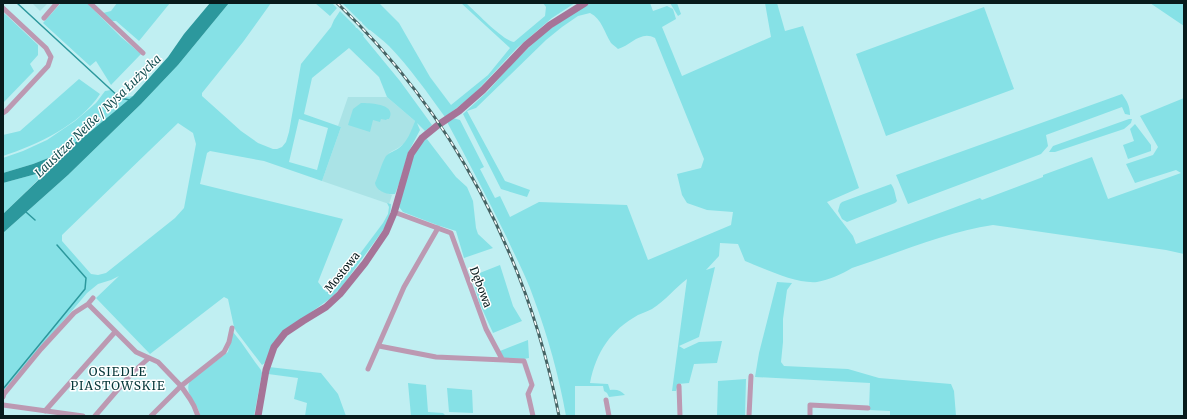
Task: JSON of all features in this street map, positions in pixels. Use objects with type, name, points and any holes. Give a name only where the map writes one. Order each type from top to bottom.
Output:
[{"type":"street","points":[[44,18],[57,3]]},
{"type":"street","points":[[90,3],[143,53]]},
{"type":"street","name":"Mostowa","points":[[258,416],[266,370],[274,347],[285,334],[326,307],[340,294],[365,263],[386,232],[394,212],[411,154],[422,138],[478,95],[526,45],[550,25],[585,3]]},
{"type":"street","points":[[3,8],[46,48],[51,57],[48,66],[3,113]]},
{"type":"street","name":"Dębowa","points":[[394,212],[451,233],[486,329],[502,359]]},
{"type":"street","points":[[368,369],[404,288],[438,228]]},
{"type":"street","points":[[3,397],[46,344],[74,313],[88,304],[93,298]]},
{"type":"street","points":[[88,304],[136,352],[158,362],[181,386],[194,406],[198,416]]},
{"type":"street","points":[[151,416],[181,386],[224,352],[229,342],[232,328]]},
{"type":"street","points":[[45,411],[115,332]]},
{"type":"street","points":[[378,346],[436,357],[524,361],[532,385],[528,394],[533,416]]},
{"type":"street","points":[[94,416],[132,373],[149,358]]},
{"type":"street","points":[[749,416],[751,376]]},
{"type":"street","points":[[679,386],[680,416]]},
{"type":"street","points":[[606,400],[609,416]]},
{"type":"street","points":[[3,405],[82,416]]},
{"type":"street","points":[[810,416],[810,405],[868,408]]},
{"type":"shaded area","points":[[32,3],[48,3],[40,11]]},
{"type":"shaded area","points":[[61,3],[87,3],[121,37],[141,54],[111,85],[96,61],[90,66],[43,23]]},
{"type":"shaded area","points":[[117,3],[170,3],[139,41],[116,21],[111,21],[103,13],[111,11]]},
{"type":"shaded area","points":[[210,3],[229,3],[178,65],[141,104],[68,175],[3,233],[3,214],[51,168],[36,174],[3,183],[3,173],[56,155],[85,136],[133,96],[168,57],[184,34]]},
{"type":"shaded area","points":[[229,3],[271,3],[243,42],[202,93],[202,96],[241,131],[258,143],[273,149],[277,149],[282,147],[286,142],[289,132],[301,64],[331,27],[340,11],[364,35],[363,36],[400,81],[432,125],[425,131],[417,123],[420,130],[408,153],[395,194],[385,193],[377,188],[375,183],[384,159],[405,142],[415,121],[387,97],[379,77],[349,48],[312,78],[304,114],[341,127],[322,181],[264,161],[210,151],[207,153],[200,184],[343,219],[318,282],[326,292],[332,290],[383,223],[388,214],[389,207],[387,203],[391,204],[390,215],[386,226],[343,285],[331,298],[283,332],[265,363],[262,365],[236,331],[228,299],[224,297],[150,354],[96,298],[119,276],[98,284],[87,293],[3,392],[3,233],[68,175],[141,104],[178,65]],"holes":[[[299,119],[328,128],[317,170],[289,162]],[[178,123],[193,133],[196,144],[184,208],[175,218],[106,273],[98,275],[91,274],[62,241],[62,235]]]},
{"type":"shaded area","points":[[315,3],[332,3],[337,8],[330,16]]},
{"type":"shaded area","points":[[342,3],[379,3],[399,23],[430,77],[451,105],[488,75],[510,48],[461,3],[466,3],[496,31],[514,42],[545,16],[546,7],[543,3],[575,3],[552,18],[517,48],[472,96],[445,117],[397,54],[369,30]]},
{"type":"shaded area","points":[[591,3],[650,3],[653,11],[667,6],[673,9],[676,19],[662,27],[682,76],[771,37],[765,3],[777,3],[785,31],[803,26],[859,188],[827,202],[853,236],[856,244],[980,198],[982,200],[1092,157],[1108,199],[1181,173],[1176,170],[1135,183],[1126,164],[1153,155],[1158,147],[1140,116],[1184,98],[1184,254],[1166,250],[993,225],[975,228],[940,238],[852,268],[840,275],[817,282],[809,282],[790,278],[745,261],[738,244],[720,243],[719,256],[706,270],[715,267],[699,337],[679,346],[684,349],[699,342],[722,341],[717,363],[694,364],[689,383],[678,384],[676,391],[672,391],[687,279],[652,309],[638,315],[620,328],[606,343],[596,361],[590,383],[608,384],[610,390],[618,390],[625,395],[609,397],[604,391],[603,386],[575,386],[575,416],[566,416],[553,357],[528,283],[493,209],[447,122],[453,118],[460,120],[484,167],[480,169],[495,198],[500,196],[510,217],[539,202],[627,205],[648,260],[731,225],[733,212],[707,210],[687,203],[682,195],[677,174],[701,168],[704,159],[655,38],[650,36],[641,37],[618,49],[611,43],[597,19],[590,13],[578,16],[562,27],[546,40],[476,108],[467,111],[505,181],[530,190],[527,197],[501,189],[463,114],[488,91],[510,66],[544,33]]},
{"type":"shaded area","points":[[670,3],[677,3],[681,14],[678,16]]},
{"type":"shaded area","points":[[1150,3],[1184,3],[1184,26]]},
{"type":"shaded area","points":[[984,7],[1014,89],[886,136],[856,54]]},
{"type":"shaded area","points":[[3,12],[38,45],[38,55],[30,64],[34,71],[3,103]]},
{"type":"shaded area","points":[[79,79],[100,94],[91,105],[81,115],[57,132],[30,146],[3,156],[3,135],[20,131]]},
{"type":"shaded area","points":[[111,90],[120,98],[133,96],[85,136],[56,155],[3,173],[3,158],[47,140],[75,121],[96,103],[105,91]]},
{"type":"shaded area","points":[[1122,94],[1128,104],[1130,115],[1125,114],[1122,107],[1046,135],[1048,146],[1041,154],[908,204],[896,175]]},
{"type":"shaded area","points":[[348,97],[387,97],[415,121],[410,136],[405,143],[389,153],[379,190],[392,195],[389,204],[322,181],[341,127],[338,126]]},
{"type":"shaded area","points":[[361,103],[371,103],[386,107],[391,114],[389,119],[381,119],[380,122],[373,120],[370,132],[348,125],[353,109]]},
{"type":"shaded area","points":[[1132,119],[1131,123],[1124,129],[1055,152],[1049,152],[1053,146]]},
{"type":"shaded area","points":[[1135,124],[1151,145],[1151,151],[1128,159],[1123,145],[1134,141],[1130,129]]},
{"type":"shaded area","points":[[427,139],[456,177],[467,187],[473,201],[478,234],[493,248],[464,258],[456,231],[403,212],[399,207],[413,155],[422,141]]},
{"type":"shaded area","points":[[53,167],[3,214],[3,183],[36,174]]},
{"type":"shaded area","points":[[891,184],[897,201],[895,203],[847,222],[842,219],[838,211],[842,202]]},
{"type":"shaded area","points":[[500,265],[513,306],[522,321],[493,333],[479,302],[472,276]]},
{"type":"shaded area","points":[[777,282],[792,283],[787,290],[783,319],[781,362],[784,366],[848,369],[879,378],[951,384],[954,391],[956,416],[890,416],[890,411],[869,410],[870,383],[755,377],[759,353]]},
{"type":"shaded area","points":[[233,332],[262,373],[254,416],[200,416],[199,411],[188,391],[188,386],[190,381],[228,352]]},
{"type":"shaded area","points":[[528,340],[529,358],[503,358],[500,351]]},
{"type":"shaded area","points":[[269,367],[321,373],[338,394],[346,416],[305,416],[307,403],[294,399],[298,378],[268,374]]},
{"type":"shaded area","points":[[746,379],[745,416],[717,416],[718,381]]},
{"type":"shaded area","points":[[408,383],[426,385],[428,412],[443,413],[446,416],[411,416]]},
{"type":"shaded area","points":[[447,388],[472,390],[473,413],[449,412]]},
{"type":"waterway","name":"Lausitzer Neiße / Nysa Łużycka","points":[[17,3],[120,98],[130,100]]},
{"type":"waterway","points":[[26,212],[35,220]]},
{"type":"waterway","points":[[3,389],[85,289],[86,278],[57,245]]},
{"type":"railway","points":[[337,3],[379,46],[416,92],[450,141],[480,192],[506,246],[528,301],[546,358],[559,416]]},
{"type":"district","name":"OSIEDLE PIASTOWSKIE","points":[[118,379]]}]
